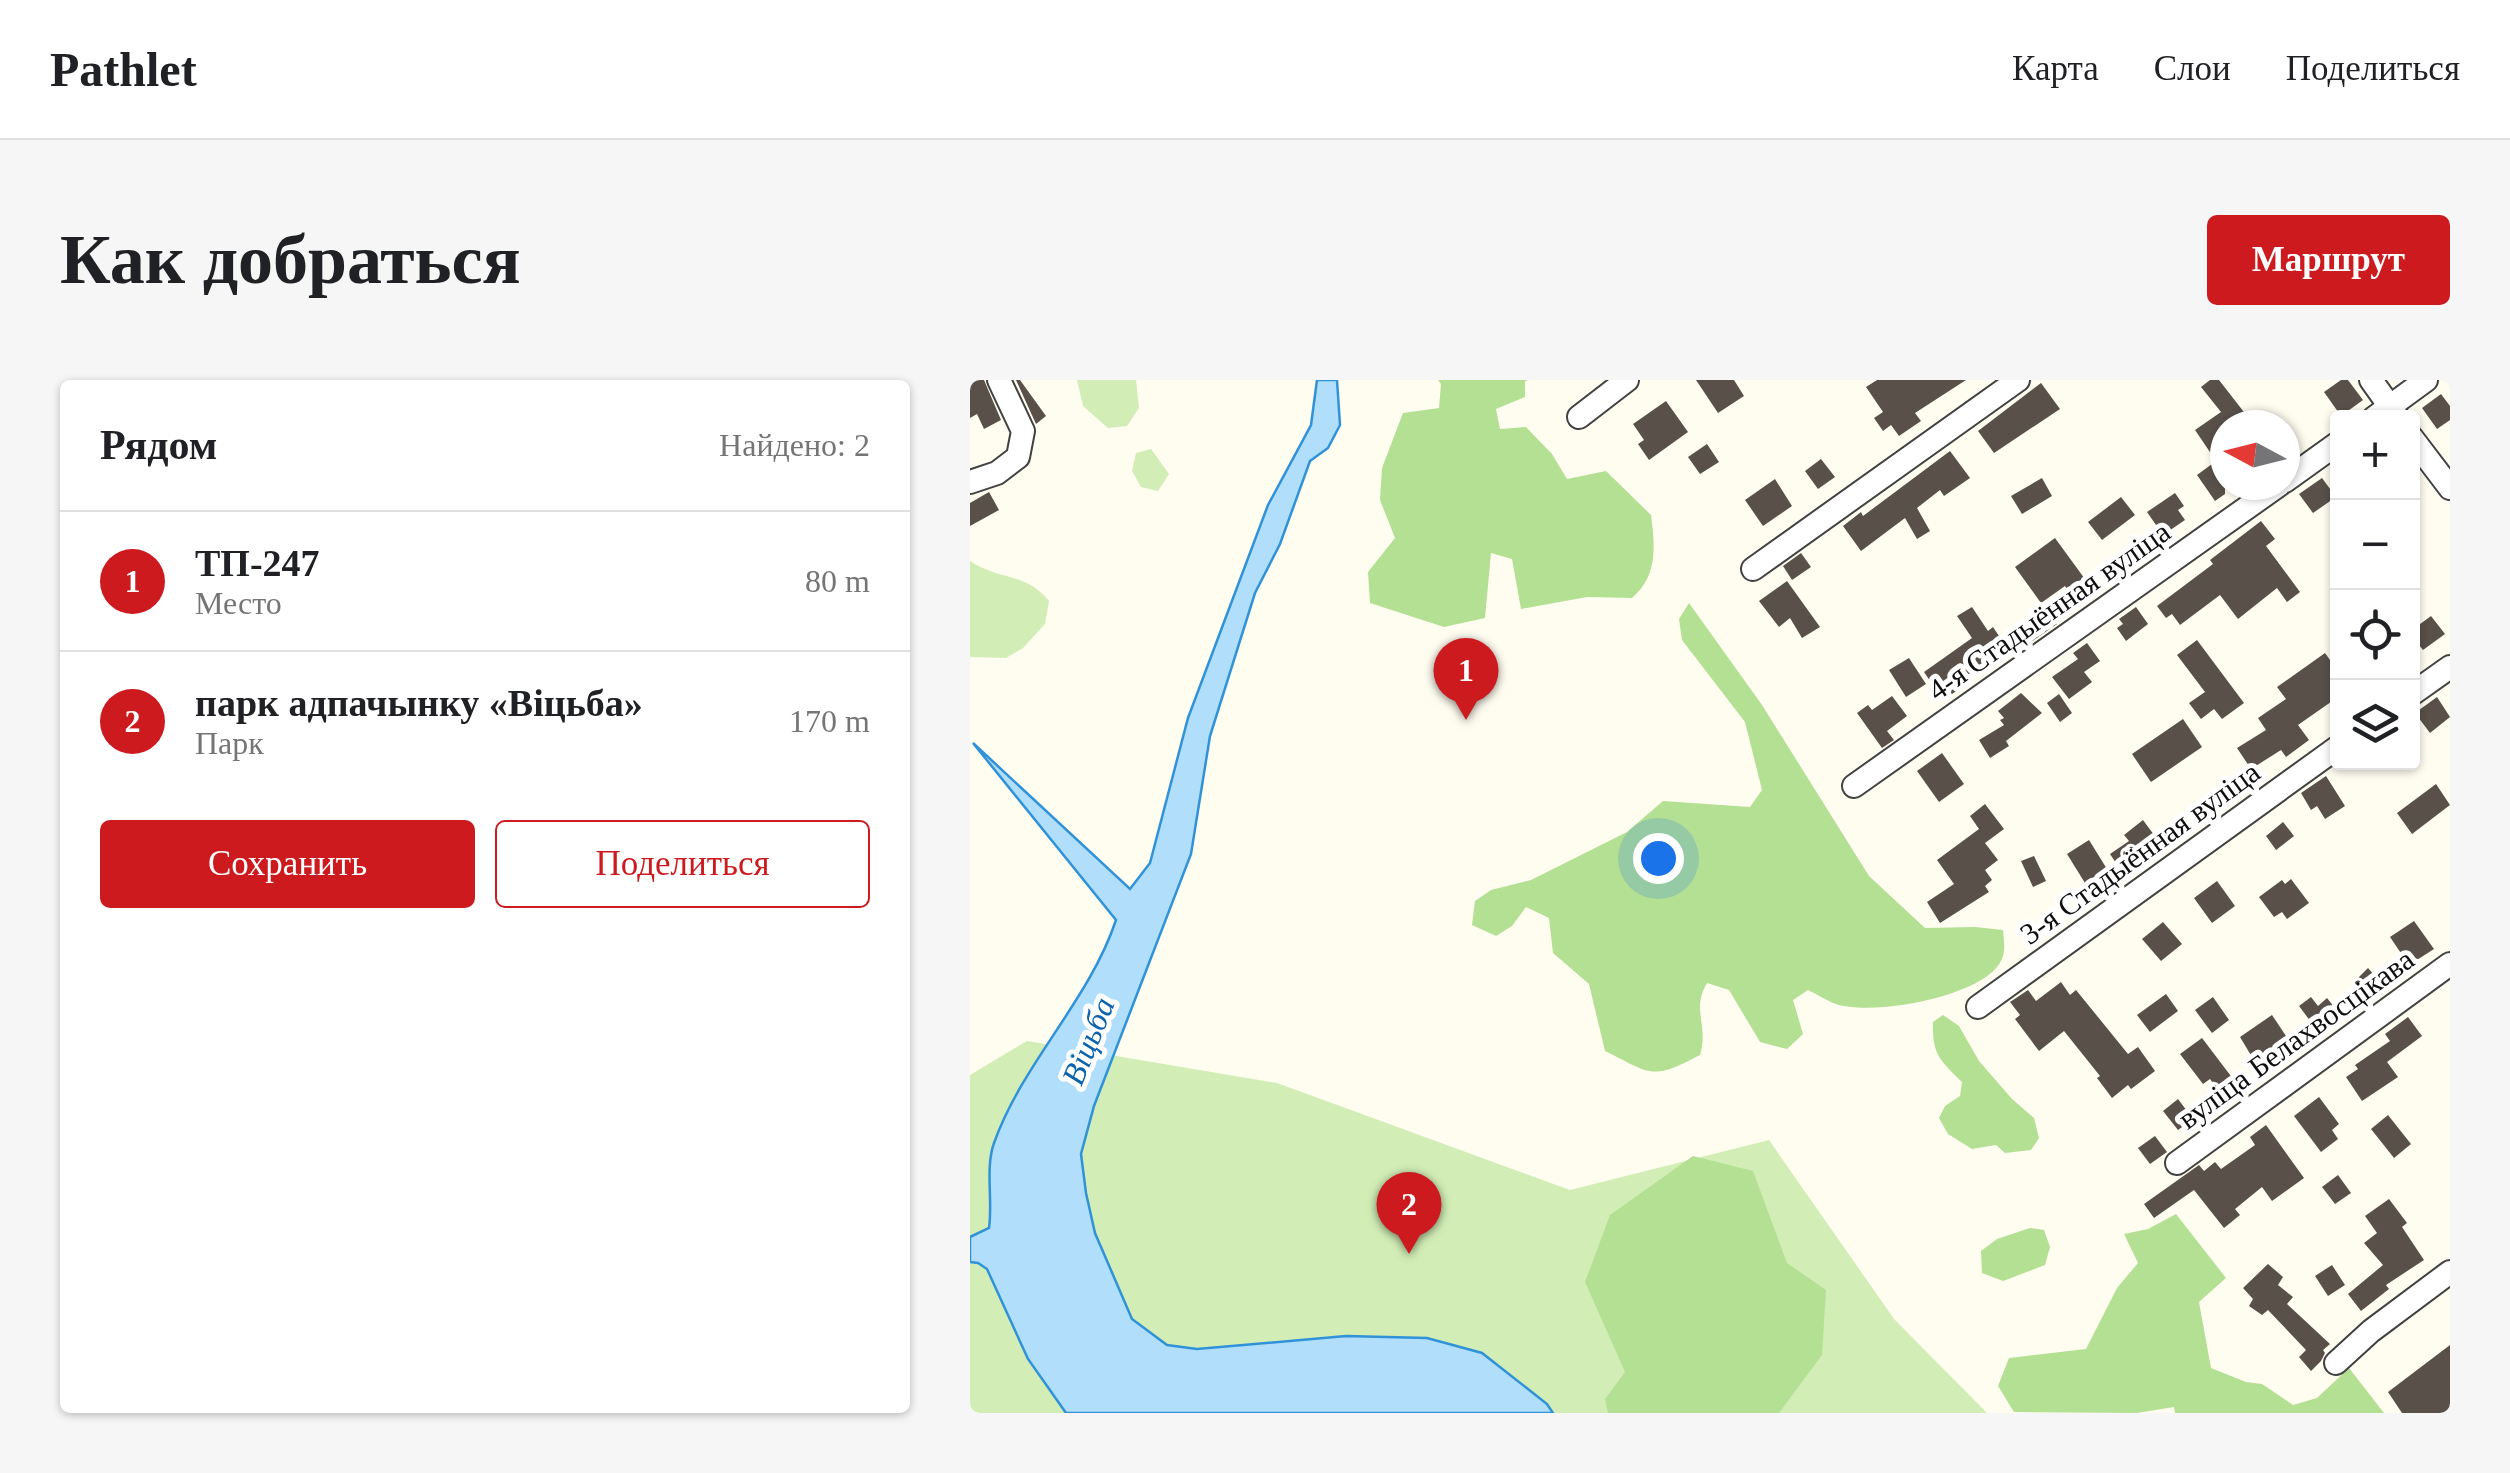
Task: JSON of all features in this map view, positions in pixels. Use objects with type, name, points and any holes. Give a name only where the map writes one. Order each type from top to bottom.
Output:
[{"type":"street","points":[[970,482],[997,473],[1018,457],[1023,431],[999,380]]},
{"type":"street","points":[[1579,417],[1627,380]]},
{"type":"street","points":[[1753,569],[2018,380]]},
{"type":"street","points":[[2371,380],[2385,410]]},
{"type":"street","points":[[2392,410],[2426,380]]},
{"type":"street","points":[[2300,470],[2330,449]]},
{"type":"street","points":[[2420,449],[2450,488]]},
{"type":"street","name":"4-я Стадыённая вуліца","points":[[1854,786],[2258,500]]},
{"type":"street","points":[[2420,689],[2450,668]]},
{"type":"street","name":"3-я Стадыённая вуліца","points":[[1978,1008],[2330,754]]},
{"type":"street","name":"вуліца Белахвосцікава","points":[[2177,1163],[2450,964]]},
{"type":"street","points":[[2336,1363],[2450,1272]]},
{"type":"green space","points":[[1077,380],[1136,380],[1139,408],[1127,426],[1108,428],[1083,406]]},
{"type":"green space","points":[[1438,380],[1529,380],[1525,381],[1525,397],[1496,409],[1500,429],[1526,427],[1552,454],[1567,479],[1606,471],[1651,515],[1654,549],[1650,570],[1632,598],[1587,597],[1521,609],[1512,559],[1491,553],[1485,618],[1444,627],[1370,603],[1368,572],[1395,538],[1380,500],[1382,468],[1403,413],[1439,408]]},
{"type":"green space","points":[[1151,449],[1169,474],[1158,491],[1141,487],[1132,471],[1136,453]]},
{"type":"green space","points":[[970,561],[1031,585],[1049,601],[1045,624],[1023,648],[1006,658],[970,657]]},
{"type":"green space","points":[[1689,603],[1762,705],[1869,876],[1925,928],[2003,930],[2002,958],[1984,978],[1921,1002],[1873,1008],[1836,1004],[1808,990],[1793,1000],[1803,1034],[1787,1049],[1760,1042],[1729,990],[1707,983],[1700,1001],[1700,1055],[1671,1069],[1652,1071],[1605,1051],[1589,984],[1553,953],[1549,918],[1526,907],[1512,926],[1496,936],[1472,925],[1475,901],[1491,890],[1531,880],[1627,832],[1663,801],[1750,807],[1762,790],[1745,722],[1682,640],[1679,619]]},
{"type":"green space","points":[[1943,1015],[1959,1026],[1979,1061],[2034,1118],[2039,1138],[2031,1150],[2005,1153],[1996,1145],[1972,1149],[1948,1134],[1939,1118],[1945,1106],[1960,1096],[1962,1082],[1936,1050],[1933,1022]]},
{"type":"green space","points":[[1027,1041],[1277,1083],[1570,1190],[1769,1140],[1894,1319],[1987,1413],[970,1413],[970,1075]]},
{"type":"green space","points":[[1693,1156],[1753,1171],[1787,1263],[1826,1290],[1822,1355],[1779,1413],[1608,1413],[1605,1399],[1625,1372],[1585,1282],[1610,1215]]},
{"type":"green space","points":[[2176,1214],[2226,1278],[2199,1302],[2211,1368],[2262,1384],[2293,1405],[2317,1398],[2349,1368],[2384,1413],[2175,1413],[2174,1407],[2137,1413],[2014,1412],[1998,1386],[2009,1358],[2086,1349],[2117,1288],[2138,1263],[2124,1234],[2148,1229]]},
{"type":"green space","points":[[2030,1228],[2044,1230],[2050,1247],[2045,1265],[2003,1281],[1982,1273],[1981,1251],[1997,1239]]},
{"type":"water","name":"Віцьба","points":[[1317,380],[1337,380],[1340,425],[1328,448],[1310,461],[1280,544],[1255,593],[1210,736],[1191,854],[1094,1106],[1081,1154],[1095,1233],[1132,1319],[1167,1345],[1197,1349],[1346,1336],[1427,1338],[1482,1353],[1547,1404],[1553,1413],[1066,1413],[1028,1359],[987,1269],[970,1262],[970,1237],[989,1228],[991,1153],[1006,1113],[1090,978],[1116,920],[973,743],[1130,889],[1150,863],[1188,718],[1268,505],[1311,425]]},
{"type":"building","points":[[970,380],[984,380],[1001,420],[984,429],[977,414],[970,418]]},
{"type":"building","points":[[1016,380],[1020,380],[1046,416],[1036,424]]},
{"type":"building","points":[[1696,380],[1734,380],[1744,396],[1718,413]]},
{"type":"building","points":[[1877,380],[1966,380],[1915,413],[1921,421],[1899,436],[1891,425],[1883,431],[1874,418],[1883,412],[1866,387]]},
{"type":"building","points":[[2210,380],[2219,380],[2242,410],[2219,410],[2201,387]]},
{"type":"building","points":[[2341,380],[2348,380],[2363,400],[2349,410],[2337,410],[2324,392]]},
{"type":"building","points":[[2041,383],[2060,409],[1994,453],[1978,431]]},
{"type":"building","points":[[2441,394],[2450,406],[2450,420],[2437,429],[2422,408]]},
{"type":"building","points":[[1666,401],[1688,432],[1649,460],[1638,444],[1644,440],[1633,424]]},
{"type":"building","points":[[2210,420],[2210,452],[2195,430]]},
{"type":"building","points":[[1707,444],[1719,462],[1700,474],[1688,457]]},
{"type":"building","points":[[1950,451],[1970,478],[1944,496],[1940,490],[1917,508],[1930,531],[1917,539],[1905,518],[1861,551],[1843,526],[1861,512],[1863,516]]},
{"type":"building","points":[[1821,459],[1835,477],[1818,489],[1805,471]]},
{"type":"building","points":[[2210,465],[2210,494],[2197,475]]},
{"type":"building","points":[[2042,478],[2052,496],[2022,514],[2011,496]]},
{"type":"building","points":[[2322,478],[2330,489],[2330,501],[2313,513],[2300,493]]},
{"type":"building","points":[[1775,479],[1792,506],[1763,526],[1745,500]]},
{"type":"building","points":[[989,492],[999,510],[970,526],[970,503]]},
{"type":"building","points":[[2175,493],[2184,506],[2178,510],[2185,520],[2163,535],[2147,512]]},
{"type":"building","points":[[2121,497],[2135,515],[2102,540],[2088,522]]},
{"type":"building","points":[[2261,521],[2275,539],[2266,546],[2300,592],[2287,602],[2277,588],[2238,619],[2220,595],[2180,625],[2172,614],[2166,618],[2157,606]]},
{"type":"building","points":[[2055,538],[2090,586],[2074,598],[2065,586],[2041,603],[2015,567]]},
{"type":"building","points":[[1801,553],[1811,567],[1792,580],[1783,566]]},
{"type":"building","points":[[1787,581],[1820,627],[1802,638],[1790,618],[1779,627],[1759,601]]},
{"type":"building","points":[[1972,607],[1988,631],[1993,627],[2007,648],[1966,676],[1970,682],[1943,700],[1924,672],[1972,638],[1957,616]]},
{"type":"building","points":[[2136,607],[2148,624],[2126,641],[2117,628],[2123,624],[2119,619]]},
{"type":"building","points":[[2046,609],[2057,624],[2025,646],[2018,636],[2035,624],[2031,619]]},
{"type":"building","points":[[2431,616],[2445,634],[2423,650],[2420,624]]},
{"type":"building","points":[[2197,640],[2244,703],[2222,719],[2214,709],[2201,719],[2189,703],[2205,692],[2177,655]]},
{"type":"building","points":[[2087,643],[2100,661],[2084,672],[2092,682],[2069,699],[2052,677],[2078,659],[2073,653]]},
{"type":"building","points":[[2325,653],[2330,660],[2330,703],[2298,725],[2309,740],[2286,757],[2281,750],[2251,769],[2237,748],[2266,730],[2258,718],[2286,699],[2277,687]]},
{"type":"building","points":[[1909,658],[1926,684],[1906,697],[1889,670]]},
{"type":"building","points":[[2021,693],[2042,713],[2006,741],[2009,746],[1990,758],[1979,740],[2004,725],[1998,711]]},
{"type":"building","points":[[2059,694],[2072,713],[2060,722],[2047,703]]},
{"type":"building","points":[[1892,696],[1907,716],[1887,731],[1894,740],[1882,748],[1857,713],[1868,705],[1872,710]]},
{"type":"building","points":[[2437,697],[2450,717],[2430,733],[2420,720],[2420,709]]},
{"type":"building","points":[[2183,719],[2202,747],[2151,782],[2132,754]]},
{"type":"building","points":[[1942,753],[1964,784],[1939,802],[1917,771]]},
{"type":"building","points":[[2326,776],[2345,806],[2325,819],[2317,806],[2311,810],[2301,793]]},
{"type":"building","points":[[2436,784],[2450,805],[2412,834],[2397,813]]},
{"type":"building","points":[[1985,804],[2004,829],[1985,843],[1998,860],[1985,870],[1992,880],[1985,886],[1989,892],[1940,923],[1927,902],[1954,884],[1937,860],[1979,829],[1970,816]]},
{"type":"building","points":[[2143,820],[2157,839],[2133,858],[2138,866],[2124,875],[2110,854],[2129,841],[2124,835]]},
{"type":"building","points":[[2283,822],[2294,836],[2276,850],[2266,836]]},
{"type":"building","points":[[2089,840],[2107,869],[2085,883],[2067,854]]},
{"type":"building","points":[[2034,856],[2046,881],[2033,887],[2021,861]]},
{"type":"building","points":[[2291,879],[2309,903],[2287,919],[2282,912],[2274,917],[2259,897],[2282,880],[2285,884]]},
{"type":"building","points":[[2217,881],[2235,906],[2212,923],[2194,898]]},
{"type":"building","points":[[2414,921],[2434,949],[2409,965],[2390,937]]},
{"type":"building","points":[[2163,922],[2182,944],[2161,961],[2142,939]]},
{"type":"building","points":[[2368,968],[2383,985],[2369,998],[2354,982]]},
{"type":"building","points":[[2061,982],[2070,995],[2076,990],[2128,1054],[2138,1047],[2155,1071],[2112,1098],[2097,1078],[2100,1076],[2064,1031],[2039,1051],[2015,1019],[2020,1015],[2010,1002],[2028,990],[2036,1001]]},
{"type":"building","points":[[2166,994],[2178,1011],[2150,1032],[2137,1015]]},
{"type":"building","points":[[2213,997],[2229,1020],[2212,1033],[2195,1010]]},
{"type":"building","points":[[2311,997],[2318,1006],[2327,998],[2342,1017],[2320,1034],[2299,1006]]},
{"type":"building","points":[[2272,1015],[2292,1045],[2258,1067],[2240,1037]]},
{"type":"building","points":[[2408,1017],[2422,1036],[2387,1062],[2398,1077],[2362,1101],[2346,1077],[2358,1069],[2355,1065],[2390,1041],[2385,1034]]},
{"type":"building","points":[[2202,1038],[2243,1092],[2228,1103],[2210,1079],[2203,1084],[2180,1054]]},
{"type":"building","points":[[2319,1097],[2339,1124],[2332,1130],[2338,1139],[2321,1152],[2294,1116]]},
{"type":"building","points":[[2178,1099],[2193,1119],[2178,1130],[2163,1111]]},
{"type":"building","points":[[2388,1115],[2411,1144],[2394,1158],[2371,1129]]},
{"type":"building","points":[[2266,1125],[2304,1178],[2272,1201],[2262,1187],[2235,1209],[2240,1215],[2224,1228],[2194,1190],[2154,1218],[2144,1204],[2199,1165],[2204,1171],[2215,1162],[2221,1169],[2255,1145],[2250,1137]]},
{"type":"building","points":[[2155,1136],[2167,1152],[2150,1164],[2138,1148]]},
{"type":"building","points":[[2338,1175],[2351,1193],[2335,1204],[2322,1187]]},
{"type":"building","points":[[2389,1199],[2407,1223],[2402,1227],[2424,1260],[2386,1285],[2389,1289],[2361,1311],[2348,1294],[2383,1265],[2364,1243],[2377,1233],[2365,1216]]},
{"type":"building","points":[[2268,1264],[2283,1277],[2278,1285],[2293,1297],[2287,1304],[2330,1344],[2311,1371],[2299,1357],[2306,1350],[2268,1310],[2262,1315],[2249,1306],[2253,1299],[2243,1288]]},
{"type":"building","points":[[2332,1265],[2345,1285],[2328,1296],[2315,1276]]},
{"type":"building","points":[[2450,1345],[2450,1413],[2402,1413],[2388,1392]]},
{"type":"place","name":"ТП-247","points":[[1466,720]]},
{"type":"place","name":"парк адпачынку «Віцьба»","points":[[1409,1254]]}]
